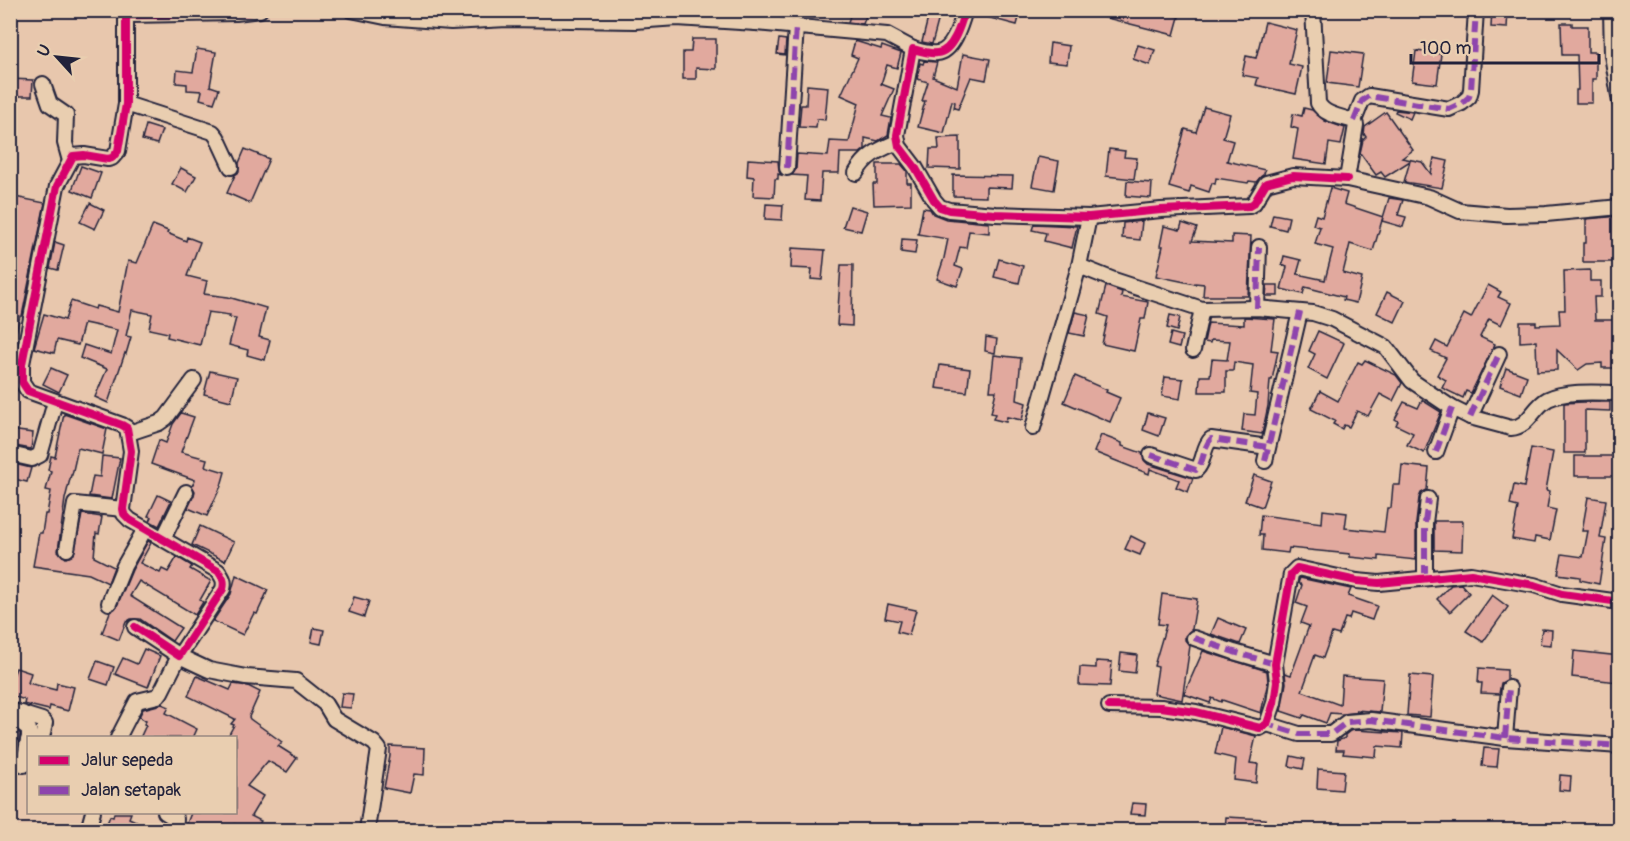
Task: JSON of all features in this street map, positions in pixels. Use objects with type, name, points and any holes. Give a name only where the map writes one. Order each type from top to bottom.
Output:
[{"type":"street","points":[[119,736],[137,701],[158,696],[161,692],[179,656],[220,595],[225,583],[218,572],[130,520],[124,514],[131,451],[129,434],[122,425],[25,389],[16,363],[57,186],[70,161],[76,155],[104,159],[114,157],[118,151],[126,104],[120,13],[130,15],[260,10]]},
{"type":"street","points":[[351,10],[384,17],[451,22],[507,19],[635,21],[756,17],[796,26],[886,35],[912,50],[932,53],[943,52],[951,44],[965,10]]},
{"type":"street","points":[[1312,10],[1318,103],[1320,108],[1327,113],[1353,121],[1356,125],[1347,179]]},
{"type":"street","points":[[1353,121],[1362,101],[1369,96],[1449,109],[1462,104],[1468,98],[1471,90],[1476,10]]},
{"type":"street","points":[[1611,10],[1612,55],[1620,102]]},
{"type":"street","points":[[787,168],[796,26]]},
{"type":"street","points":[[912,50],[897,142],[940,207],[957,212],[1089,217],[1161,210],[1249,206],[1254,203],[1266,183],[1293,176],[1347,179],[1418,194],[1460,211],[1507,215],[1620,207]]},
{"type":"street","points":[[43,84],[50,104],[66,115],[65,143],[70,161]]},
{"type":"street","points":[[126,104],[213,132],[218,137],[231,167]]},
{"type":"street","points":[[856,173],[863,161],[872,153],[897,142]]},
{"type":"street","points":[[1032,428],[1079,266],[1089,217]]},
{"type":"street","points":[[1257,308],[1259,247]]},
{"type":"street","points":[[1079,266],[1202,309],[1257,308],[1313,313],[1332,319],[1386,347],[1412,381],[1452,408],[1470,417],[1510,428],[1517,427],[1544,402],[1555,396],[1620,393]]},
{"type":"street","points":[[1193,350],[1202,309]]},
{"type":"street","points":[[1151,455],[1196,470],[1200,467],[1206,444],[1211,439],[1267,454],[1300,312]]},
{"type":"street","points":[[1470,417],[1498,354]]},
{"type":"street","points":[[129,434],[159,423],[166,418],[194,380]]},
{"type":"street","points":[[10,454],[37,459],[55,402]]},
{"type":"street","points":[[1436,452],[1452,408]]},
{"type":"street","points":[[163,539],[186,492]]},
{"type":"street","points":[[1425,577],[1425,522],[1428,499]]},
{"type":"street","points":[[67,549],[75,504],[123,509]]},
{"type":"street","points":[[109,603],[124,566],[145,529]]},
{"type":"street","points":[[1109,706],[1161,707],[1196,712],[1260,728],[1267,724],[1275,703],[1277,682],[1275,664],[1291,574],[1297,568],[1378,583],[1471,574],[1534,585],[1562,594],[1620,602]]},
{"type":"street","points":[[135,627],[179,656],[209,670],[246,677],[296,681],[325,705],[334,720],[376,745],[379,751],[367,831]]},
{"type":"street","points":[[1194,638],[1275,664]]},
{"type":"street","points":[[1505,738],[1509,688]]},
{"type":"street","points":[[16,712],[42,720],[45,723],[42,736]]},
{"type":"street","points":[[16,712],[21,723],[29,729],[29,736]]},
{"type":"street","points":[[1267,724],[1299,734],[1330,734],[1347,722],[1371,720],[1505,738],[1620,746]]},
{"type":"street","points":[[24,765],[27,749]]},
{"type":"street","points":[[88,831],[93,814]]},
{"type":"street","points":[[167,814],[176,819],[175,831]]},
{"type":"building","points":[[852,10],[868,10],[863,24],[848,22]]},
{"type":"building","points":[[930,10],[941,10],[932,44],[922,42]]},
{"type":"building","points":[[975,10],[1021,10],[1017,25],[975,14]]},
{"type":"building","points":[[1091,10],[1156,10],[1179,17],[1174,35],[1091,14]]},
{"type":"building","points":[[1492,10],[1508,10],[1507,28],[1491,27]]},
{"type":"building","points":[[1265,22],[1297,30],[1289,64],[1302,67],[1296,94],[1256,85],[1258,78],[1242,75],[1246,56],[1256,58]]},
{"type":"building","points":[[1561,23],[1588,26],[1588,52],[1596,52],[1596,79],[1592,79],[1592,103],[1576,103],[1577,55],[1562,55]]},
{"type":"building","points":[[692,39],[716,39],[716,69],[696,68],[696,79],[683,79],[683,52],[691,52]]},
{"type":"building","points":[[779,39],[786,40],[785,55],[777,54]]},
{"type":"building","points":[[855,41],[881,49],[882,46],[901,53],[897,68],[887,65],[881,84],[894,89],[882,116],[891,118],[888,135],[878,141],[865,138],[865,149],[860,153],[840,153],[839,173],[822,173],[820,201],[805,200],[807,176],[792,175],[796,169],[797,154],[828,156],[830,141],[849,142],[859,103],[841,95],[858,58],[851,55]]},
{"type":"building","points":[[1050,43],[1069,46],[1067,64],[1048,62]]},
{"type":"building","points":[[1138,45],[1155,50],[1150,65],[1133,59]]},
{"type":"building","points":[[197,49],[216,52],[210,86],[219,89],[214,103],[200,99],[202,91],[187,90],[187,84],[176,83],[177,70],[193,72]]},
{"type":"building","points":[[1331,50],[1363,54],[1358,87],[1327,83]]},
{"type":"building","points":[[1416,51],[1441,54],[1437,84],[1412,81]]},
{"type":"building","points":[[963,54],[990,59],[986,80],[971,77],[958,109],[954,108],[955,102],[952,101],[944,133],[918,127],[928,82],[917,79],[920,63],[937,62],[933,77],[957,87]]},
{"type":"building","points":[[10,79],[33,80],[32,96],[10,96]]},
{"type":"building","points":[[807,85],[828,87],[825,120],[817,119],[816,128],[799,127],[801,105],[806,105]]},
{"type":"building","points":[[1204,107],[1230,114],[1223,138],[1233,141],[1227,161],[1265,170],[1256,182],[1216,178],[1209,192],[1191,186],[1189,193],[1169,187],[1185,129],[1196,132]]},
{"type":"building","points":[[1304,108],[1312,110],[1325,121],[1345,128],[1341,145],[1329,143],[1326,164],[1293,159],[1298,129],[1291,127],[1293,114],[1302,116]]},
{"type":"building","points":[[1396,110],[1413,112],[1410,119],[1395,112]]},
{"type":"building","points":[[1386,112],[1413,150],[1402,158],[1422,162],[1431,174],[1434,158],[1448,161],[1442,188],[1404,182],[1410,161],[1385,177],[1381,172],[1376,175],[1360,153],[1366,137],[1365,127]]},
{"type":"building","points":[[146,125],[162,130],[157,144],[142,140]]},
{"type":"building","points":[[960,137],[960,169],[929,168],[930,149],[939,149],[938,138]]},
{"type":"building","points":[[245,149],[269,159],[250,203],[227,193],[235,175],[239,172],[239,163]]},
{"type":"building","points":[[1109,149],[1125,151],[1124,157],[1137,158],[1134,179],[1106,176]]},
{"type":"building","points":[[1038,157],[1059,161],[1054,190],[1032,186]]},
{"type":"building","points":[[748,159],[778,161],[781,175],[778,174],[778,179],[775,179],[774,197],[753,196],[754,177],[747,176]]},
{"type":"building","points":[[877,164],[901,164],[907,171],[907,183],[911,183],[911,204],[874,205],[873,184],[877,184]]},
{"type":"building","points":[[81,166],[101,173],[92,198],[72,190]]},
{"type":"building","points":[[181,168],[196,176],[187,192],[172,184]]},
{"type":"building","points":[[953,175],[1013,176],[1012,188],[986,187],[986,197],[953,196]]},
{"type":"building","points":[[1127,181],[1152,183],[1151,198],[1126,196]]},
{"type":"building","points":[[1330,188],[1347,193],[1344,204],[1383,217],[1373,251],[1350,244],[1343,273],[1362,278],[1356,303],[1343,300],[1344,297],[1305,287],[1303,294],[1281,289],[1287,267],[1282,265],[1284,256],[1301,260],[1297,274],[1325,280],[1333,249],[1315,244],[1320,227],[1313,225],[1316,215],[1322,217]]},
{"type":"building","points":[[10,196],[45,203],[22,316],[20,316],[14,341],[10,340],[11,293],[17,246],[10,245]]},
{"type":"building","points":[[1389,198],[1403,200],[1398,215],[1406,217],[1403,227],[1382,221]]},
{"type":"building","points":[[90,203],[104,210],[95,229],[80,222]]},
{"type":"building","points":[[766,204],[783,205],[782,220],[765,219]]},
{"type":"building","points":[[850,206],[867,211],[861,231],[843,227]]},
{"type":"building","points":[[923,208],[930,209],[933,214],[946,219],[989,223],[989,233],[969,231],[966,248],[960,247],[955,266],[963,269],[957,286],[937,279],[948,239],[918,234]]},
{"type":"building","points":[[1273,214],[1289,217],[1286,230],[1270,226]]},
{"type":"building","points":[[1620,216],[1620,262],[1583,262],[1586,219]]},
{"type":"building","points":[[1142,221],[1140,240],[1122,238],[1123,223]]},
{"type":"building","points":[[1182,223],[1197,228],[1192,241],[1232,243],[1232,235],[1251,236],[1248,296],[1203,296],[1204,284],[1156,276],[1163,246],[1160,246],[1164,226],[1180,230]]},
{"type":"building","points":[[1034,224],[1077,226],[1072,248],[1044,241],[1046,233],[1032,230]]},
{"type":"building","points":[[153,225],[186,241],[187,237],[200,242],[187,276],[207,281],[204,294],[228,297],[266,308],[259,337],[270,340],[265,360],[247,355],[248,350],[229,345],[236,318],[229,317],[230,315],[208,312],[200,345],[167,337],[168,333],[149,329],[152,314],[132,310],[126,336],[131,337],[108,403],[95,397],[107,369],[80,358],[84,345],[111,354],[117,330],[84,323],[78,345],[57,340],[54,353],[34,348],[44,314],[65,320],[71,301],[95,309],[96,306],[118,312],[128,261],[137,263]]},
{"type":"building","points":[[902,239],[917,240],[915,254],[901,252]]},
{"type":"building","points":[[55,242],[64,245],[58,270],[50,268]]},
{"type":"building","points":[[792,248],[825,250],[822,280],[811,279],[812,269],[791,268]]},
{"type":"building","points":[[999,259],[1023,266],[1019,283],[994,277]]},
{"type":"building","points":[[841,265],[853,265],[852,326],[837,325]]},
{"type":"building","points":[[1590,270],[1590,281],[1601,281],[1601,297],[1594,297],[1595,320],[1620,320],[1620,368],[1602,368],[1602,363],[1587,364],[1578,370],[1557,350],[1557,370],[1537,371],[1536,341],[1520,342],[1520,322],[1536,322],[1536,325],[1560,324],[1559,310],[1565,310],[1564,271]]},
{"type":"building","points":[[1267,285],[1278,285],[1278,296],[1266,296]]},
{"type":"building","points":[[1488,285],[1501,292],[1498,297],[1511,303],[1501,325],[1489,319],[1480,337],[1495,344],[1471,393],[1466,391],[1463,398],[1442,388],[1446,380],[1437,375],[1446,358],[1431,351],[1436,341],[1447,347],[1464,314],[1471,318]]},
{"type":"building","points":[[1106,286],[1122,292],[1121,297],[1148,302],[1145,319],[1141,319],[1134,351],[1102,344],[1108,317],[1099,314]]},
{"type":"building","points":[[1387,292],[1405,301],[1395,322],[1377,313]]},
{"type":"building","points":[[1075,312],[1089,315],[1084,336],[1069,333]]},
{"type":"building","points":[[1170,315],[1180,317],[1177,331],[1167,328]]},
{"type":"building","points":[[1244,317],[1275,319],[1271,350],[1278,351],[1272,380],[1270,380],[1268,406],[1262,434],[1242,431],[1244,414],[1255,415],[1257,394],[1250,393],[1253,365],[1234,362],[1233,371],[1226,371],[1226,392],[1199,392],[1200,376],[1210,376],[1212,359],[1227,360],[1230,341],[1204,342],[1208,323],[1244,325]]},
{"type":"building","points":[[1318,331],[1344,343],[1327,379],[1308,369],[1315,354],[1309,351]]},
{"type":"building","points":[[1171,333],[1182,336],[1179,348],[1168,345]]},
{"type":"building","points":[[986,337],[997,339],[995,353],[985,351]]},
{"type":"building","points":[[994,355],[1021,358],[1017,400],[1026,403],[1022,420],[1007,417],[1006,422],[993,419],[995,414],[991,413],[996,391],[990,391]]},
{"type":"building","points":[[1365,360],[1396,375],[1402,383],[1393,401],[1380,394],[1368,416],[1357,411],[1349,427],[1344,425],[1342,429],[1333,424],[1335,421],[1311,409],[1320,391],[1338,401],[1358,362],[1362,364]]},
{"type":"building","points":[[940,365],[970,369],[967,392],[936,388]]},
{"type":"building","points":[[51,368],[67,375],[59,392],[43,384]]},
{"type":"building","points":[[1506,368],[1527,376],[1521,394],[1500,386]]},
{"type":"building","points":[[210,371],[237,377],[231,401],[204,394]]},
{"type":"building","points":[[1075,376],[1120,398],[1110,422],[1064,402]]},
{"type":"building","points":[[1165,377],[1183,379],[1180,399],[1162,396]]},
{"type":"building","points":[[1422,400],[1441,412],[1424,453],[1407,445],[1413,433],[1396,425],[1398,421],[1395,419],[1404,402],[1418,408]]},
{"type":"building","points":[[1610,402],[1610,411],[1585,410],[1585,453],[1564,453],[1564,403]]},
{"type":"building","points":[[181,413],[194,417],[181,452],[207,459],[205,466],[225,472],[207,516],[188,508],[195,491],[192,486],[195,480],[151,464],[159,440],[166,443],[173,424]]},
{"type":"building","points":[[1148,413],[1165,418],[1159,436],[1143,430]]},
{"type":"building","points":[[64,414],[107,429],[102,454],[78,448],[65,499],[58,551],[66,558],[74,554],[82,514],[102,517],[99,534],[96,533],[94,557],[114,567],[108,583],[89,574],[33,566],[39,533],[42,533],[51,491],[46,490],[51,471],[48,470],[51,456],[55,457]]},
{"type":"building","points":[[10,430],[33,433],[31,449],[10,445]]},
{"type":"building","points":[[1101,435],[1142,453],[1148,464],[1193,478],[1188,492],[1176,487],[1179,480],[1150,469],[1149,474],[1094,452]]},
{"type":"building","points":[[1531,448],[1553,452],[1546,490],[1550,491],[1547,508],[1556,510],[1550,540],[1535,537],[1534,543],[1512,539],[1518,507],[1510,505],[1514,485],[1524,487]]},
{"type":"building","points":[[102,456],[120,458],[112,499],[89,496],[93,476],[100,477]]},
{"type":"building","points":[[1575,456],[1620,456],[1620,476],[1575,476]]},
{"type":"building","points":[[10,463],[31,468],[27,482],[10,478]]},
{"type":"building","points":[[1402,465],[1429,468],[1427,490],[1421,493],[1419,498],[1416,560],[1379,556],[1379,560],[1350,557],[1350,554],[1289,548],[1288,553],[1262,550],[1263,535],[1259,535],[1261,515],[1322,523],[1323,510],[1347,513],[1345,528],[1384,532],[1387,508],[1391,508],[1393,485],[1400,485]]},
{"type":"building","points":[[1254,475],[1271,481],[1262,507],[1245,501]]},
{"type":"building","points":[[158,495],[171,501],[159,526],[150,521],[152,517],[148,516]]},
{"type":"building","points":[[1588,497],[1606,500],[1600,538],[1606,539],[1599,584],[1580,580],[1580,577],[1558,574],[1562,554],[1583,557],[1588,531],[1582,531]]},
{"type":"building","points":[[1434,521],[1463,521],[1462,551],[1434,550]]},
{"type":"building","points":[[200,526],[234,542],[225,561],[192,545]]},
{"type":"building","points":[[1131,536],[1145,543],[1140,555],[1125,549]]},
{"type":"building","points":[[148,541],[151,543],[140,563],[160,573],[162,569],[168,572],[177,557],[192,566],[190,569],[211,581],[200,600],[203,602],[195,615],[139,581],[130,596],[181,628],[172,641],[140,619],[131,619],[126,622],[119,640],[102,633],[110,612],[117,606],[132,570]]},
{"type":"building","points":[[236,575],[268,590],[257,614],[254,613],[243,635],[213,621],[231,594]]},
{"type":"building","points":[[1300,578],[1351,589],[1348,596],[1377,606],[1372,620],[1351,613],[1349,619],[1345,618],[1339,635],[1332,633],[1323,658],[1315,655],[1302,691],[1340,705],[1342,676],[1383,679],[1380,712],[1356,710],[1361,712],[1330,713],[1326,723],[1304,715],[1302,718],[1281,711],[1286,683],[1285,673],[1291,675],[1309,626],[1301,623],[1307,607],[1296,603],[1302,585],[1298,583]]},
{"type":"building","points":[[1461,584],[1469,593],[1450,612],[1437,599],[1451,585]]},
{"type":"building","points":[[1162,594],[1197,599],[1192,629],[1185,636],[1190,646],[1182,700],[1154,694],[1158,667],[1154,666],[1166,625],[1158,624]]},
{"type":"building","points":[[1492,595],[1508,607],[1483,642],[1466,631]]},
{"type":"building","points":[[354,597],[369,601],[364,617],[349,612]]},
{"type":"building","points":[[888,604],[916,610],[909,635],[897,632],[900,621],[885,618]]},
{"type":"building","points":[[1218,618],[1246,630],[1240,644],[1211,634]]},
{"type":"building","points":[[314,628],[324,630],[321,644],[311,642]]},
{"type":"building","points":[[1542,629],[1552,630],[1551,645],[1540,644]]},
{"type":"building","points":[[144,649],[160,656],[148,687],[115,674],[123,658],[137,664]]},
{"type":"building","points":[[1203,651],[1267,671],[1268,682],[1261,713],[1222,700],[1221,702],[1212,698],[1210,703],[1184,694]]},
{"type":"building","points":[[1574,651],[1620,656],[1618,682],[1572,677]]},
{"type":"building","points":[[1121,653],[1137,655],[1135,673],[1119,671]]},
{"type":"building","points":[[97,661],[114,667],[108,685],[90,679]]},
{"type":"building","points":[[1096,661],[1112,662],[1110,686],[1079,685],[1080,667],[1096,668]]},
{"type":"building","points":[[16,668],[31,673],[28,683],[56,690],[57,683],[74,687],[68,711],[50,706],[49,710],[24,704],[25,700],[10,695],[10,675],[13,676]]},
{"type":"building","points":[[1479,668],[1507,670],[1507,680],[1501,683],[1499,694],[1481,693],[1482,683],[1478,683]]},
{"type":"building","points":[[1410,675],[1433,677],[1430,717],[1407,715]]},
{"type":"building","points":[[197,676],[230,690],[233,684],[248,686],[260,692],[250,719],[282,742],[278,746],[297,758],[287,772],[268,761],[247,786],[263,796],[251,816],[261,821],[255,831],[246,831],[235,824],[231,831],[184,831],[191,814],[237,814],[237,736],[228,736],[234,725],[231,724],[235,719],[188,696]]},
{"type":"building","points":[[342,693],[353,694],[351,708],[340,707]]},
{"type":"building","points":[[162,704],[169,707],[166,713],[197,729],[194,736],[141,736],[146,725],[144,724],[146,721],[139,717],[143,709]]},
{"type":"building","points":[[10,723],[20,734],[15,765],[10,764]]},
{"type":"building","points":[[1221,727],[1256,736],[1250,763],[1258,764],[1256,783],[1234,780],[1236,759],[1215,754]]},
{"type":"building","points":[[1355,730],[1403,733],[1402,748],[1377,746],[1376,757],[1343,754],[1344,750],[1336,750],[1337,741]]},
{"type":"building","points":[[390,746],[425,748],[424,775],[414,774],[410,793],[384,788]]},
{"type":"building","points":[[1484,748],[1499,749],[1497,767],[1482,766]]},
{"type":"building","points":[[1291,756],[1305,759],[1303,769],[1289,766]]},
{"type":"building","points":[[1318,769],[1344,771],[1342,790],[1317,788]]},
{"type":"building","points":[[1560,775],[1571,776],[1570,791],[1559,790]]},
{"type":"building","points":[[1132,803],[1146,804],[1145,815],[1130,814]]},
{"type":"building","points":[[114,814],[131,814],[129,818],[158,831],[104,831],[110,816],[113,817]]},
{"type":"building","points":[[1226,817],[1265,819],[1264,831],[1225,831]]},
{"type":"marked path","points":[[1354,121],[1362,101],[1369,96],[1449,109],[1469,97],[1476,10]]},
{"type":"marked path","points":[[787,168],[796,26]]},
{"type":"marked path","points":[[1257,308],[1259,247]]},
{"type":"marked path","points":[[1265,461],[1300,312]]},
{"type":"marked path","points":[[1470,417],[1499,354]]},
{"type":"marked path","points":[[1436,452],[1452,408]]},
{"type":"marked path","points":[[1151,455],[1196,470],[1211,439],[1268,447]]},
{"type":"marked path","points":[[1425,577],[1425,523],[1428,499]]},
{"type":"marked path","points":[[1194,638],[1275,664]]},
{"type":"marked path","points":[[1505,738],[1509,688]]},
{"type":"marked path","points":[[1264,726],[1267,724],[1299,734],[1331,734],[1347,722],[1371,720],[1505,738],[1620,746]]},
{"type":"cycle path","points":[[135,627],[179,656],[223,589],[224,582],[218,571],[130,520],[124,514],[131,451],[127,428],[28,391],[22,382],[22,364],[57,186],[73,156],[84,155],[108,159],[118,151],[126,104],[126,16],[236,13],[260,10]]},
{"type":"cycle path","points":[[965,10],[956,36],[948,48],[934,53],[913,49],[897,135],[899,146],[940,207],[949,210],[995,214],[1089,217],[1161,210],[1249,206],[1254,203],[1266,183],[1293,176],[1347,179]]},
{"type":"cycle path","points":[[1109,706],[1161,707],[1196,712],[1260,728],[1267,724],[1274,703],[1277,682],[1275,664],[1291,574],[1297,568],[1357,581],[1379,583],[1471,574],[1534,585],[1562,594],[1620,602]]}]
